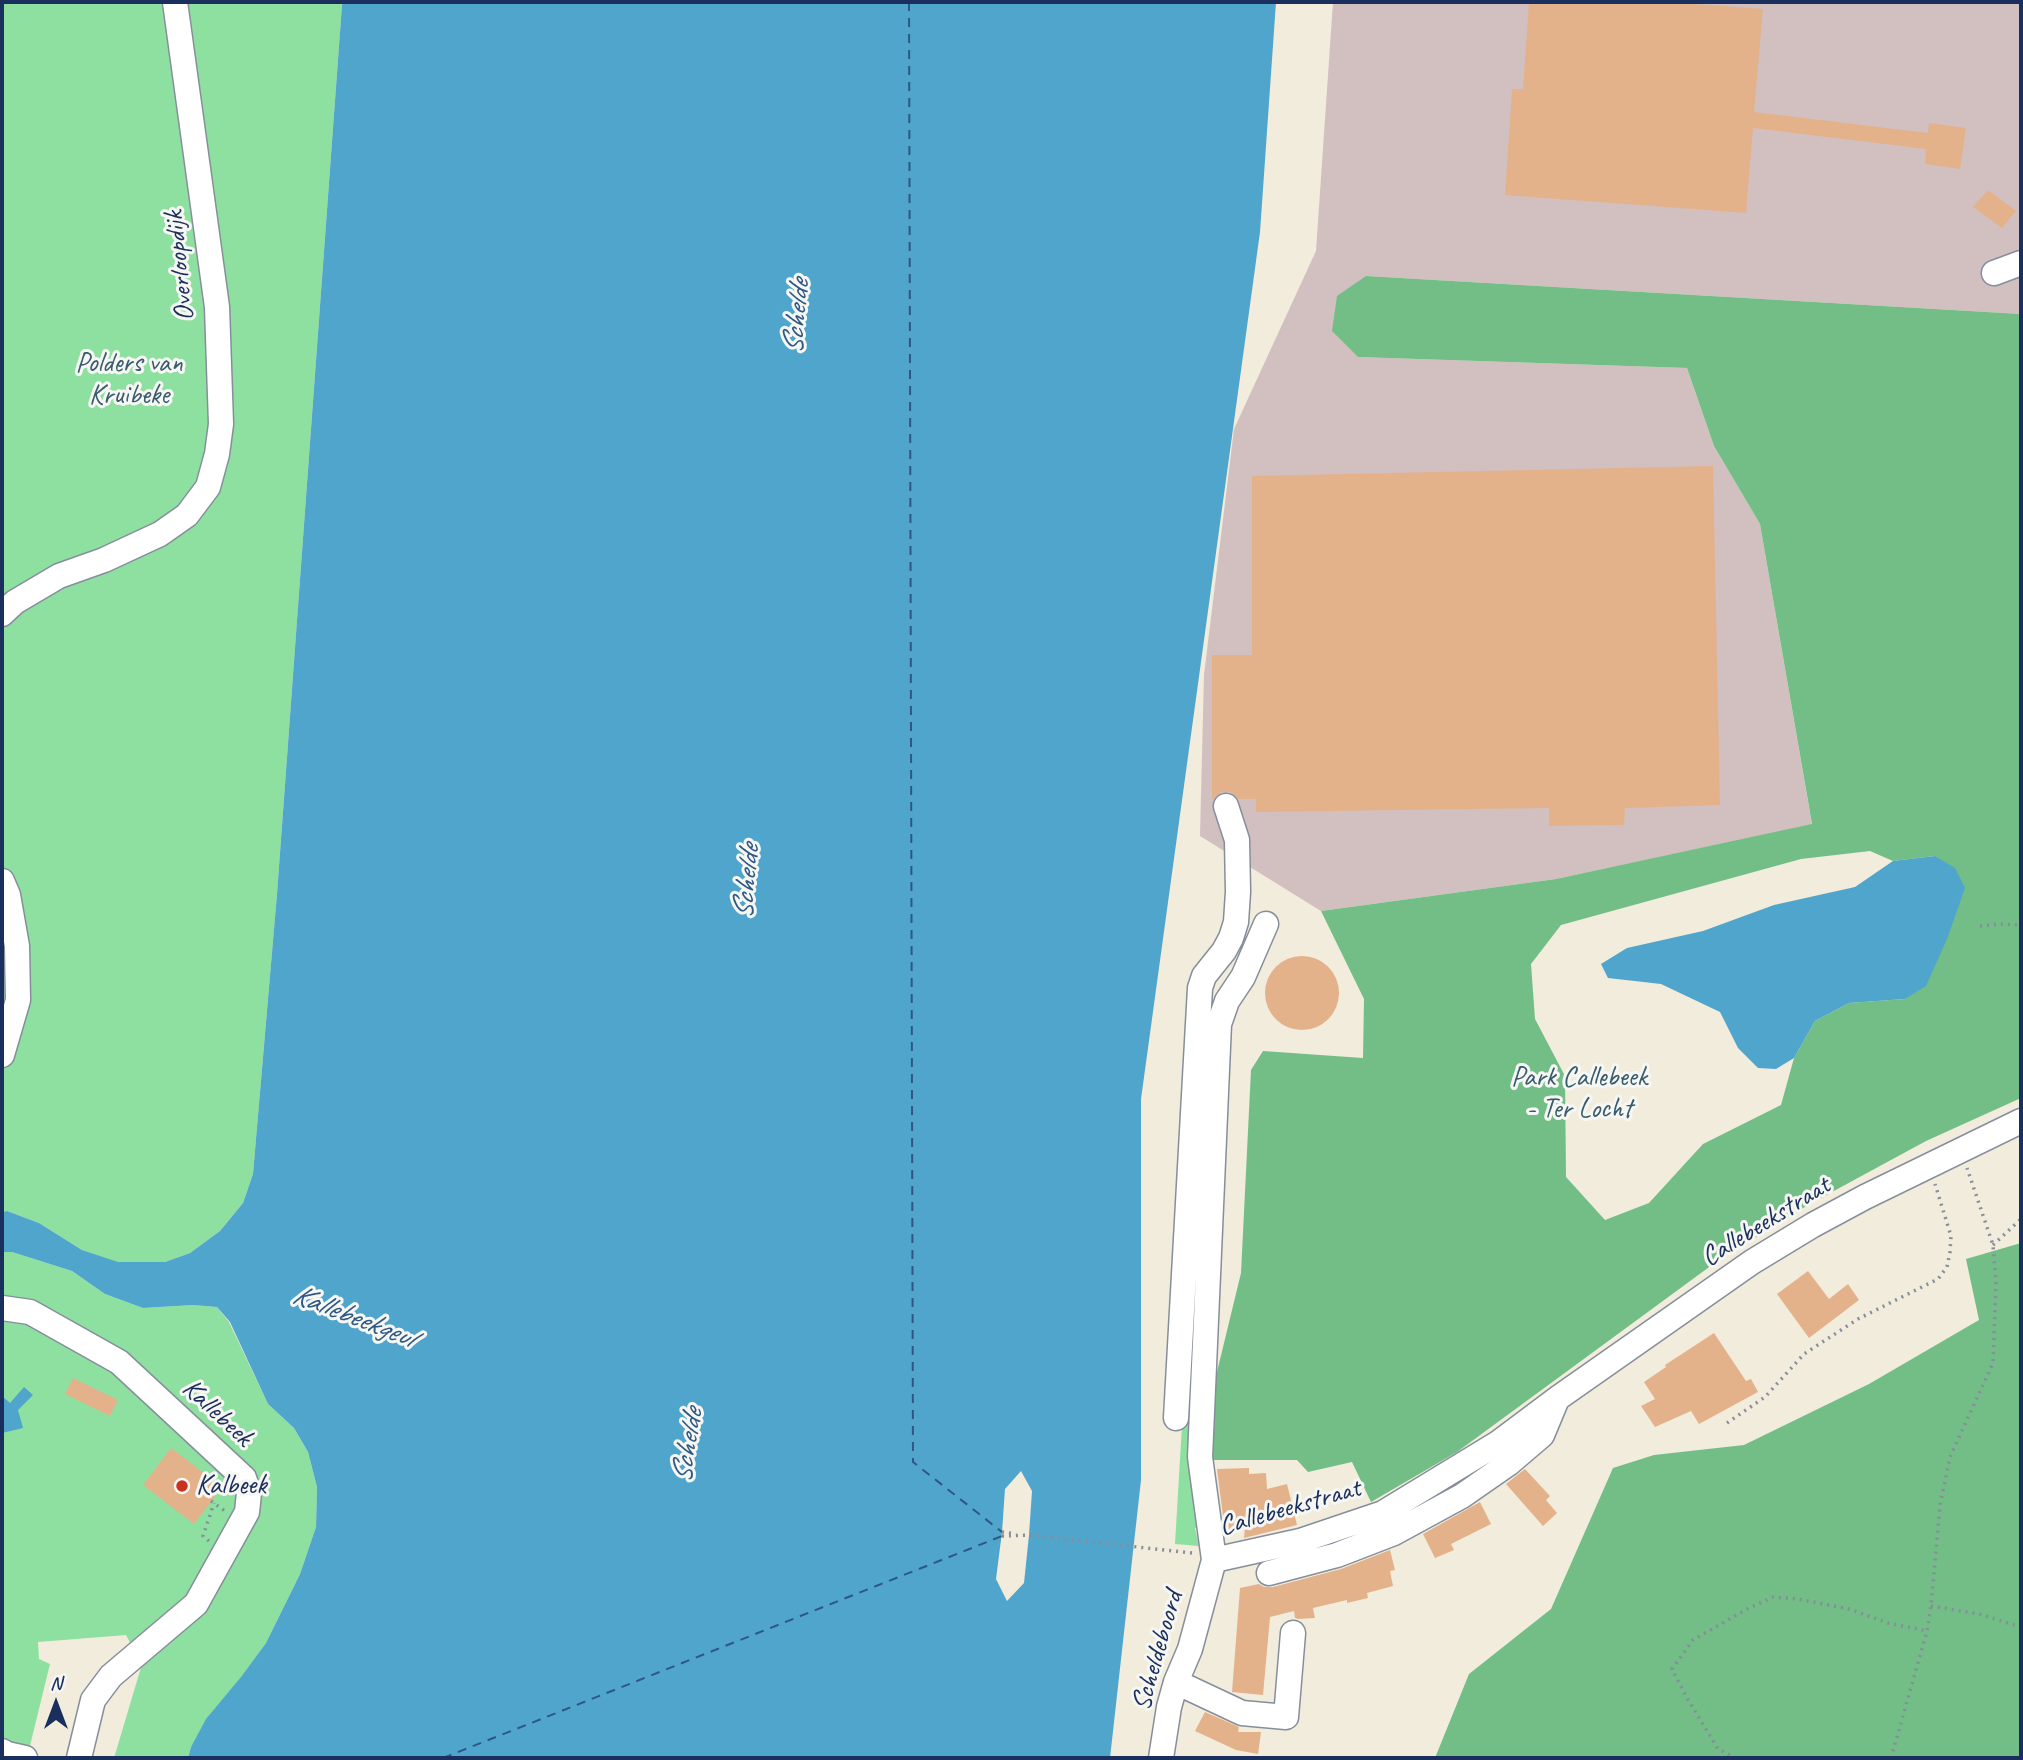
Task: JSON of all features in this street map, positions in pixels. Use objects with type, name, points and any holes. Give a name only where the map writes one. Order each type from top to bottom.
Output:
[{"type":"street","name":"Overloopdijk","points":[[2,614],[15,602],[59,576],[104,560],[160,534],[187,515],[208,487],[217,454],[221,424],[217,307],[174,2]]},
{"type":"street","points":[[1994,273],[2021,263]]},
{"type":"street","points":[[1226,806],[1237,840],[1238,892],[1236,922],[1225,980],[1227,1002]]},
{"type":"street","points":[[2,881],[8,895],[17,946],[18,1000],[2,1055]]},
{"type":"street","points":[[1214,1560],[1200,1445],[1219,1024],[1227,1002],[1244,977],[1266,924]]},
{"type":"street","points":[[1176,1418],[1200,988],[1204,976],[1231,938]]},
{"type":"street","name":"Callebeekstraat","points":[[1214,1560],[1300,1541],[1383,1513],[1498,1443],[1752,1262],[1813,1224],[2021,1121]]},
{"type":"street","name":"Kallebeek","points":[[2,1308],[30,1312],[119,1362],[243,1478],[249,1493],[247,1512],[196,1604],[111,1676],[93,1700],[79,1758]]},
{"type":"street","name":"Callebeekstraat","points":[[1269,1573],[1337,1555],[1394,1533],[1462,1496],[1508,1464],[1542,1435],[1558,1398]]},
{"type":"street","name":"Scheldeboord","points":[[1161,1758],[1169,1707],[1190,1649],[1214,1560]]},
{"type":"street","points":[[1176,1682],[1241,1713],[1286,1717],[1293,1633]]},
{"type":"street","points":[[2,1751],[8,1755],[26,1758]]},
{"type":"path","points":[[1980,926],[2021,925]]},
{"type":"path","points":[[1891,1758],[1927,1631],[1940,1505],[1950,1457],[1993,1363],[1996,1283],[1993,1245],[1961,1150]]},
{"type":"path","points":[[1727,1423],[1765,1397],[1804,1354],[1858,1319],[1938,1279],[1947,1267],[1951,1237],[1929,1166]]},
{"type":"path","points":[[1993,1245],[2021,1219]]},
{"type":"path","points":[[211,1501],[229,1514]]},
{"type":"path","points":[[1002,1534],[1194,1553],[1214,1560]]},
{"type":"path","points":[[1736,1758],[1718,1749],[1672,1669],[1693,1640],[1773,1597],[1849,1609],[1888,1623],[1927,1631]]},
{"type":"path","points":[[1931,1606],[1979,1614],[2021,1627]]},
{"type":"shaded area","points":[[1333,2],[2021,2],[2021,314],[1366,276],[1358,357],[1687,368],[1714,446],[1760,524],[1812,825],[1556,879],[1321,911],[1200,836],[1204,675],[1234,429],[1316,251]]},
{"type":"green space","name":"Polders van Kruibeke","points":[[2,2],[344,2],[277,894],[253,1174],[243,1203],[220,1231],[190,1253],[165,1262],[118,1263],[82,1250],[39,1223],[7,1211],[2,1212]]},
{"type":"green space","name":"Park Callebeek - Ter Locht","points":[[1366,276],[2021,314],[2021,1098],[1926,1141],[1808,1205],[1716,1262],[1457,1452],[1371,1502],[1352,1462],[1308,1472],[1297,1460],[1207,1460],[1209,1405],[1241,1273],[1251,1070],[1263,1051],[1363,1058],[1364,999],[1321,911],[1556,879],[1812,824],[1760,524],[1714,446],[1687,368],[1358,357],[1332,331],[1337,296]],"holes":[[[1870,851],[1893,861],[1935,856],[1905,999],[1849,1003],[1815,1021],[1794,1058],[1781,1105],[1703,1144],[1649,1203],[1605,1220],[1566,1177],[1565,1076],[1535,1019],[1531,964],[1561,925],[1801,859]]]},
{"type":"green space","points":[[2021,1243],[2021,1758],[1435,1758],[1469,1674],[1551,1609],[1613,1468],[1654,1455],[1744,1445],[1869,1384],[1979,1320],[1966,1259]]},
{"type":"green space","points":[[2,1252],[12,1252],[72,1271],[105,1294],[143,1308],[193,1305],[217,1307],[229,1322],[268,1404],[294,1428],[308,1452],[317,1487],[316,1527],[300,1574],[266,1643],[191,1747],[188,1758],[114,1758],[145,1654],[136,1654],[126,1635],[38,1642],[39,1659],[50,1664],[27,1758],[2,1758]]},
{"type":"green space","points":[[1190,1424],[1199,1527],[1195,1528],[1199,1546],[1175,1544],[1182,1425]]},
{"type":"water","points":[[344,2],[1276,2],[1260,232],[1141,1099],[1141,1480],[1110,1758],[188,1758],[206,1719],[266,1643],[300,1574],[316,1527],[317,1487],[308,1452],[294,1428],[268,1404],[230,1322],[217,1307],[193,1305],[143,1308],[105,1294],[72,1271],[12,1252],[2,1252],[2,1212],[7,1211],[39,1223],[82,1250],[118,1262],[165,1262],[190,1253],[220,1231],[243,1203],[253,1174],[277,894]]},
{"type":"water","points":[[1935,856],[1955,868],[1965,888],[1947,939],[1926,986],[1905,999],[1849,1003],[1815,1021],[1794,1058],[1776,1069],[1758,1068],[1738,1048],[1720,1012],[1661,984],[1608,978],[1601,964],[1627,948],[1703,931],[1774,905],[1855,887],[1893,861]]},
{"type":"water","points":[[24,1387],[33,1395],[18,1410],[23,1428],[2,1433],[2,1396],[10,1403]]},
{"type":"pier","points":[[1021,1471],[1032,1491],[1024,1583],[1007,1601],[996,1579],[1005,1489]]},
{"type":"building","points":[[1529,2],[1668,2],[1763,9],[1754,112],[1928,133],[1929,123],[1966,128],[1960,169],[1925,164],[1926,149],[1753,128],[1746,213],[1505,195],[1512,89],[1523,89]]},
{"type":"building","points":[[1988,190],[2016,211],[2002,228],[1973,207]]},
{"type":"building","points":[[1713,466],[1720,805],[1625,808],[1624,825],[1549,826],[1549,808],[1256,812],[1256,799],[1239,799],[1230,792],[1221,792],[1212,800],[1212,655],[1252,655],[1252,476]]},
{"type":"building","points":[[1295,956],[1309,956],[1323,962],[1333,972],[1339,993],[1337,1007],[1323,1024],[1309,1030],[1295,1030],[1281,1024],[1271,1014],[1265,1000],[1265,986],[1271,972],[1281,962]]},
{"type":"building","points":[[1808,1271],[1829,1299],[1848,1284],[1859,1300],[1809,1338],[1777,1294]]},
{"type":"building","points":[[1714,1333],[1746,1381],[1751,1379],[1758,1392],[1699,1424],[1691,1411],[1655,1427],[1641,1406],[1655,1399],[1644,1382]]},
{"type":"building","points":[[73,1378],[118,1400],[110,1416],[65,1394]]},
{"type":"building","name":"Kalbeek","points":[[171,1448],[222,1487],[194,1524],[143,1485]]},
{"type":"building","points":[[1249,1468],[1249,1474],[1266,1473],[1267,1489],[1287,1484],[1297,1525],[1244,1538],[1245,1527],[1225,1532],[1217,1469]]},
{"type":"building","points":[[1525,1469],[1550,1496],[1546,1500],[1557,1513],[1543,1526],[1506,1484]]},
{"type":"building","points":[[1480,1502],[1491,1524],[1451,1544],[1454,1550],[1435,1558],[1423,1534]]},
{"type":"building","points":[[1390,1550],[1395,1570],[1390,1571],[1393,1586],[1367,1593],[1368,1598],[1313,1608],[1315,1618],[1295,1618],[1294,1611],[1270,1617],[1263,1695],[1232,1692],[1240,1588],[1259,1584],[1273,1587],[1341,1569]]},
{"type":"building","points":[[1205,1712],[1239,1727],[1238,1732],[1261,1732],[1258,1754],[1236,1750],[1195,1731]]},
{"type":"ferry route","points":[[909,2],[913,1462],[1002,1532]]},
{"type":"ferry route","points":[[443,1758],[1002,1536]]},
{"type":"place","name":"Kalbeek","points":[[182,1486]]},
{"type":"water label","name":"Schelde","points":[[797,317]]},
{"type":"water label","name":"Schelde","points":[[747,882]]},
{"type":"water label","name":"Kallebeekgeul","points":[[353,1317]]},
{"type":"water label","name":"Schelde","points":[[688,1446]]}]
